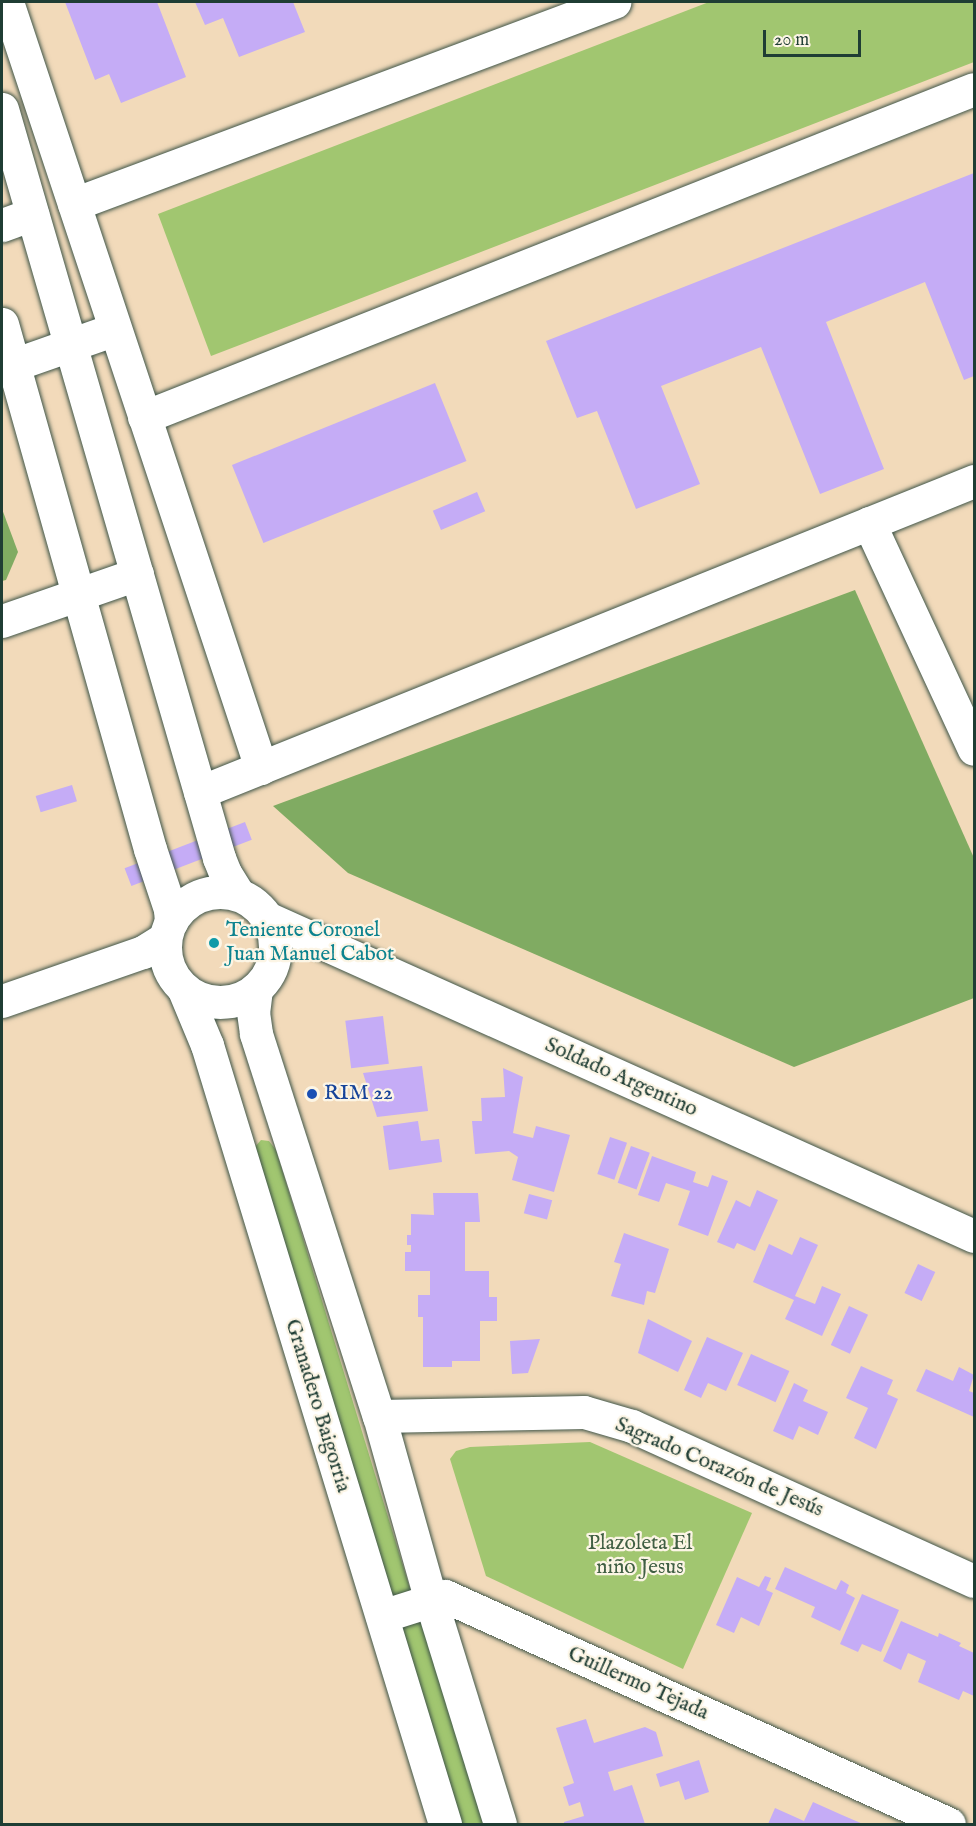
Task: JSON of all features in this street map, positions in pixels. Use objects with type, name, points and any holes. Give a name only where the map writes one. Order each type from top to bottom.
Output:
[{"type":"street","points":[[7,2],[261,768]]},
{"type":"street","points":[[74,204],[614,2]]},
{"type":"street","points":[[144,417],[975,89]]},
{"type":"street","points":[[2,109],[200,792],[225,873],[238,894]]},
{"type":"street","points":[[2,225],[32,214]]},
{"type":"street","name":"Granadero Baigorria","points":[[2,324],[170,909],[165,957],[172,975],[184,990],[207,1045],[446,1824]]},
{"type":"street","points":[[13,365],[115,329]]},
{"type":"street","points":[[200,792],[975,481]]},
{"type":"street","points":[[869,524],[975,749]]},
{"type":"street","points":[[2,621],[137,574]]},
{"type":"street","points":[[2,1001],[144,952],[168,930],[184,905],[200,896],[219,892],[238,894],[255,904],[267,918],[274,936],[274,955],[268,974],[256,988],[240,998],[220,1002],[201,999],[184,990]]},
{"type":"street","name":"Soldado Argentino","points":[[267,918],[975,1236]]},
{"type":"street","points":[[256,988],[254,1012],[256,1034],[379,1416],[431,1600],[500,1824]]},
{"type":"street","name":"Sagrado Corazón de Jesús","points":[[379,1416],[584,1412],[632,1426],[975,1581]]},
{"type":"street","name":"Guillermo Tejada","points":[[382,1616],[445,1596],[896,1811],[949,1824]]},
{"type":"green space","points":[[709,2],[974,2],[974,62],[211,356],[158,214]]},
{"type":"green space","points":[[2,509],[18,552],[6,580],[2,581]]},
{"type":"green space","points":[[855,590],[974,858],[974,998],[794,1067],[348,873],[273,806]]},
{"type":"green space","points":[[261,1140],[269,1141],[276,1150],[411,1592],[391,1597],[253,1149]]},
{"type":"green space","name":"Plazoleta El niño Jesus","points":[[590,1442],[752,1513],[683,1669],[486,1576],[450,1459],[456,1451],[470,1447]]},
{"type":"green space","points":[[402,1620],[419,1620],[422,1623],[484,1824],[459,1824],[399,1630]]},
{"type":"building","points":[[65,2],[157,2],[186,77],[121,103],[109,74],[95,80]]},
{"type":"building","points":[[195,2],[293,2],[305,32],[239,57],[223,18],[205,25]]},
{"type":"building","points":[[974,173],[974,376],[964,380],[925,282],[826,322],[884,469],[820,494],[761,347],[661,386],[700,484],[636,509],[597,411],[577,418],[546,341]]},
{"type":"building","points":[[435,383],[466,461],[263,543],[232,465]]},
{"type":"building","points":[[477,492],[485,511],[441,530],[433,511]]},
{"type":"building","points":[[72,785],[77,801],[41,812],[36,796]]},
{"type":"building","points":[[245,822],[252,840],[131,886],[125,868]]},
{"type":"building","points":[[383,1016],[389,1064],[351,1068],[345,1021]]},
{"type":"building","points":[[422,1066],[428,1111],[377,1117],[363,1073]]},
{"type":"building","points":[[503,1068],[523,1077],[513,1133],[533,1138],[536,1126],[570,1135],[554,1192],[512,1180],[518,1157],[509,1151],[475,1154],[472,1121],[482,1121],[481,1098],[505,1097]]},
{"type":"building","points":[[418,1121],[421,1141],[439,1139],[442,1162],[389,1170],[383,1126]]},
{"type":"building","points":[[610,1137],[627,1143],[614,1180],[597,1174]]},
{"type":"building","points":[[631,1146],[650,1153],[636,1189],[618,1183]]},
{"type":"building","points":[[652,1156],[696,1172],[693,1182],[708,1187],[712,1175],[728,1181],[708,1236],[678,1225],[690,1191],[666,1183],[659,1202],[638,1195]]},
{"type":"building","points":[[757,1190],[778,1200],[755,1251],[737,1243],[734,1249],[717,1242],[736,1200],[750,1207]]},
{"type":"building","points":[[433,1193],[478,1193],[480,1222],[465,1222],[465,1271],[489,1271],[489,1297],[497,1297],[497,1321],[480,1321],[480,1361],[452,1361],[452,1367],[423,1367],[423,1317],[418,1317],[418,1295],[430,1295],[430,1271],[405,1271],[405,1252],[411,1252],[411,1245],[407,1245],[407,1235],[411,1235],[411,1214],[434,1215]]},
{"type":"building","points":[[529,1194],[552,1200],[547,1220],[524,1213]]},
{"type":"building","points":[[624,1233],[669,1249],[655,1293],[647,1291],[644,1305],[611,1296],[621,1264],[614,1262]]},
{"type":"building","points":[[800,1237],[818,1245],[795,1296],[815,1304],[822,1286],[841,1294],[822,1336],[785,1319],[794,1300],[753,1282],[769,1244],[792,1255]]},
{"type":"building","points":[[918,1264],[935,1272],[922,1301],[904,1293]]},
{"type":"building","points":[[849,1306],[868,1315],[850,1354],[831,1345]]},
{"type":"building","points":[[648,1319],[692,1341],[678,1372],[638,1353]]},
{"type":"building","points":[[707,1337],[743,1353],[726,1391],[708,1383],[701,1398],[684,1390]]},
{"type":"building","points":[[540,1339],[528,1373],[512,1374],[510,1341]]},
{"type":"building","points":[[751,1354],[789,1371],[776,1402],[737,1385]]},
{"type":"building","points":[[861,1366],[893,1380],[887,1394],[898,1399],[876,1449],[854,1438],[868,1408],[846,1398]]},
{"type":"building","points":[[959,1367],[974,1375],[969,1391],[974,1393],[974,1417],[916,1391],[926,1369],[953,1381]]},
{"type":"building","points":[[794,1383],[808,1390],[803,1401],[828,1412],[818,1435],[799,1426],[793,1440],[773,1431]]},
{"type":"building","points":[[785,1567],[836,1590],[841,1580],[849,1585],[846,1593],[855,1598],[840,1631],[811,1617],[815,1607],[775,1589]]},
{"type":"building","points":[[765,1576],[771,1578],[766,1590],[773,1593],[759,1626],[741,1617],[734,1633],[716,1625],[737,1577],[759,1587]]},
{"type":"building","points":[[862,1594],[899,1610],[881,1652],[862,1644],[858,1652],[840,1644]]},
{"type":"building","points":[[901,1621],[938,1637],[939,1633],[961,1643],[959,1646],[974,1653],[974,1696],[963,1691],[959,1700],[918,1682],[926,1661],[908,1653],[901,1670],[883,1661]]},
{"type":"building","points":[[586,1719],[594,1743],[645,1727],[656,1732],[663,1756],[608,1772],[614,1791],[632,1785],[645,1824],[564,1824],[564,1822],[584,1816],[580,1802],[569,1806],[563,1787],[574,1783],[556,1728]]},
{"type":"building","points":[[699,1760],[709,1792],[685,1800],[679,1781],[660,1787],[656,1774]]},
{"type":"building","points":[[813,1802],[863,1824],[768,1824],[775,1808],[804,1821]]},
{"type":"place","name":"Teniente Coronel Juan Manuel Cabot","points":[[214,943]]},
{"type":"place","name":"RIM 22","points":[[312,1094]]}]
